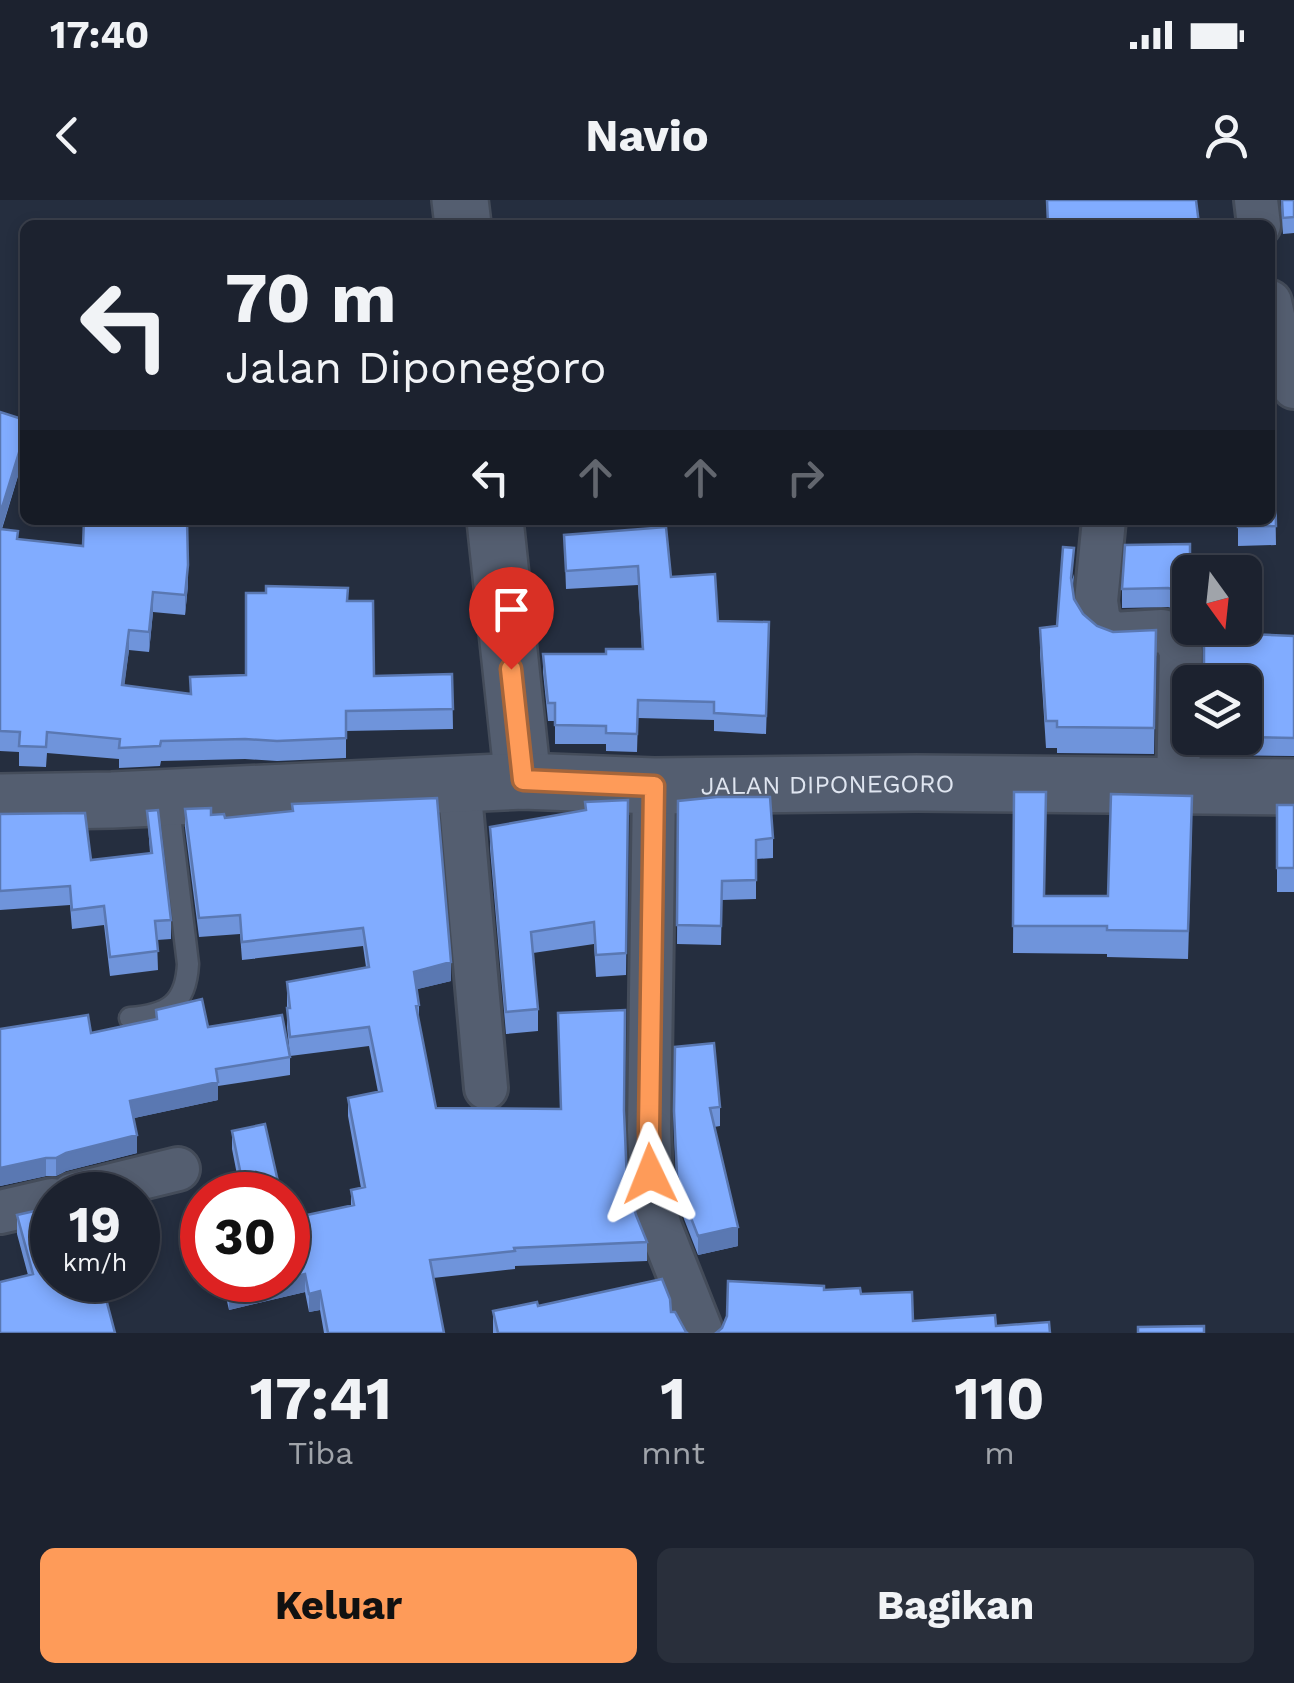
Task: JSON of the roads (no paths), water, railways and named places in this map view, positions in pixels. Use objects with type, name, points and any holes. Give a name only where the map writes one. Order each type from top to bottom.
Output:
[{"type":"main road","points":[[496,525],[523,780]]},
{"type":"main road","name":"JALAN DIPONEGORO","points":[[0,802],[523,780],[654,786],[917,783],[1294,788]]},
{"type":"street","points":[[1275,325],[1285,370],[1294,387]]},
{"type":"street","points":[[1104,525],[1096,601],[1099,622],[1114,634],[1162,630],[1173,634],[1181,651],[1178,786]]},
{"type":"street","points":[[459,783],[486,1088]]},
{"type":"street","points":[[654,786],[649,1130],[652,1198],[702,1333]]},
{"type":"street","points":[[160,1173],[178,1169]]},
{"type":"street","points":[[0,1212],[30,1205]]},
{"type":"lane","points":[[130,1018],[165,1011],[177,1003],[187,979],[168,797]]}]
